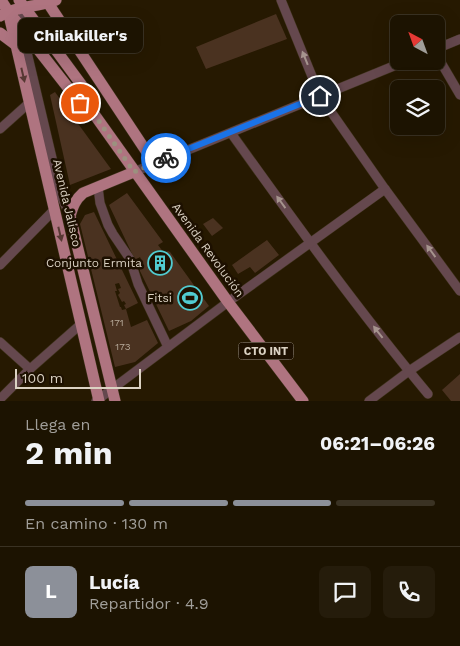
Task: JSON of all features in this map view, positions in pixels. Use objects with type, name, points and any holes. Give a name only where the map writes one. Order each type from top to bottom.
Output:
[{"type":"main road","name":"Avenida Revolución","points":[[1,0],[4,13],[21,27],[80,103],[94,114],[228,302],[303,401]]},
{"type":"main road","points":[[4,13],[22,4],[50,1],[154,163]]},
{"type":"main road","name":"Avenida Revolución","points":[[22,4],[89,95],[94,114]]},
{"type":"main road","name":"Avenida Jalisco","points":[[4,13],[16,45],[98,400]]},
{"type":"main road","points":[[0,33],[16,45]]},
{"type":"main road","points":[[70,216],[77,198],[83,193],[134,172]]},
{"type":"main road","name":"Avenida Jalisco","points":[[70,216],[115,401]]},
{"type":"street","points":[[281,0],[320,96],[460,291]]},
{"type":"street","points":[[22,4],[21,27],[61,196],[70,216]]},
{"type":"street","points":[[445,45],[460,39]]},
{"type":"street","points":[[134,172],[390,68]]},
{"type":"street","points":[[445,69],[460,95]]},
{"type":"street","points":[[0,129],[29,103]]},
{"type":"street","points":[[231,132],[355,303],[428,394]]},
{"type":"street","points":[[98,187],[100,203],[108,226],[130,259],[138,284],[168,347]]},
{"type":"street","points":[[98,400],[228,302],[385,189]]},
{"type":"street","points":[[0,265],[54,210]]},
{"type":"street","points":[[0,399],[81,324]]},
{"type":"street","points":[[369,401],[409,371],[460,337]]},
{"type":"street","points":[[0,342],[30,370]]},
{"type":"building","points":[[276,14],[287,39],[206,69],[196,47]]},
{"type":"building","points":[[55,92],[111,169],[70,185],[50,95]]},
{"type":"building","name":"Conjunto Ermita","points":[[127,193],[163,242],[158,245],[164,253],[170,252],[209,306],[191,321],[169,331],[140,271],[140,268],[144,266],[140,257],[135,260],[109,205]]},
{"type":"building","points":[[94,212],[138,303],[126,309],[131,327],[147,320],[158,343],[135,362],[115,367],[80,224],[85,215]],"holes":[[[119,283],[121,288],[118,289],[120,293],[118,295],[122,302],[124,301],[126,304],[124,305],[126,309],[122,310],[120,307],[115,284]]]},
{"type":"building","points":[[213,218],[223,228],[212,236],[203,224]]},
{"type":"building","points":[[267,240],[279,255],[255,273],[250,267],[238,274],[232,265]]},
{"type":"building","points":[[460,374],[460,401],[451,401],[442,390]]},
{"type":"way so far","points":[[80,103],[94,114],[134,172],[166,158]]},
{"type":"place","name":"Chilakiller's","points":[[80,103]]},
{"type":"place","name":"Conjunto Ermita","points":[[160,263]]},
{"type":"place","name":"Fitsi","points":[[190,298]]},
{"type":"route","points":[[166,158],[320,96]]}]
